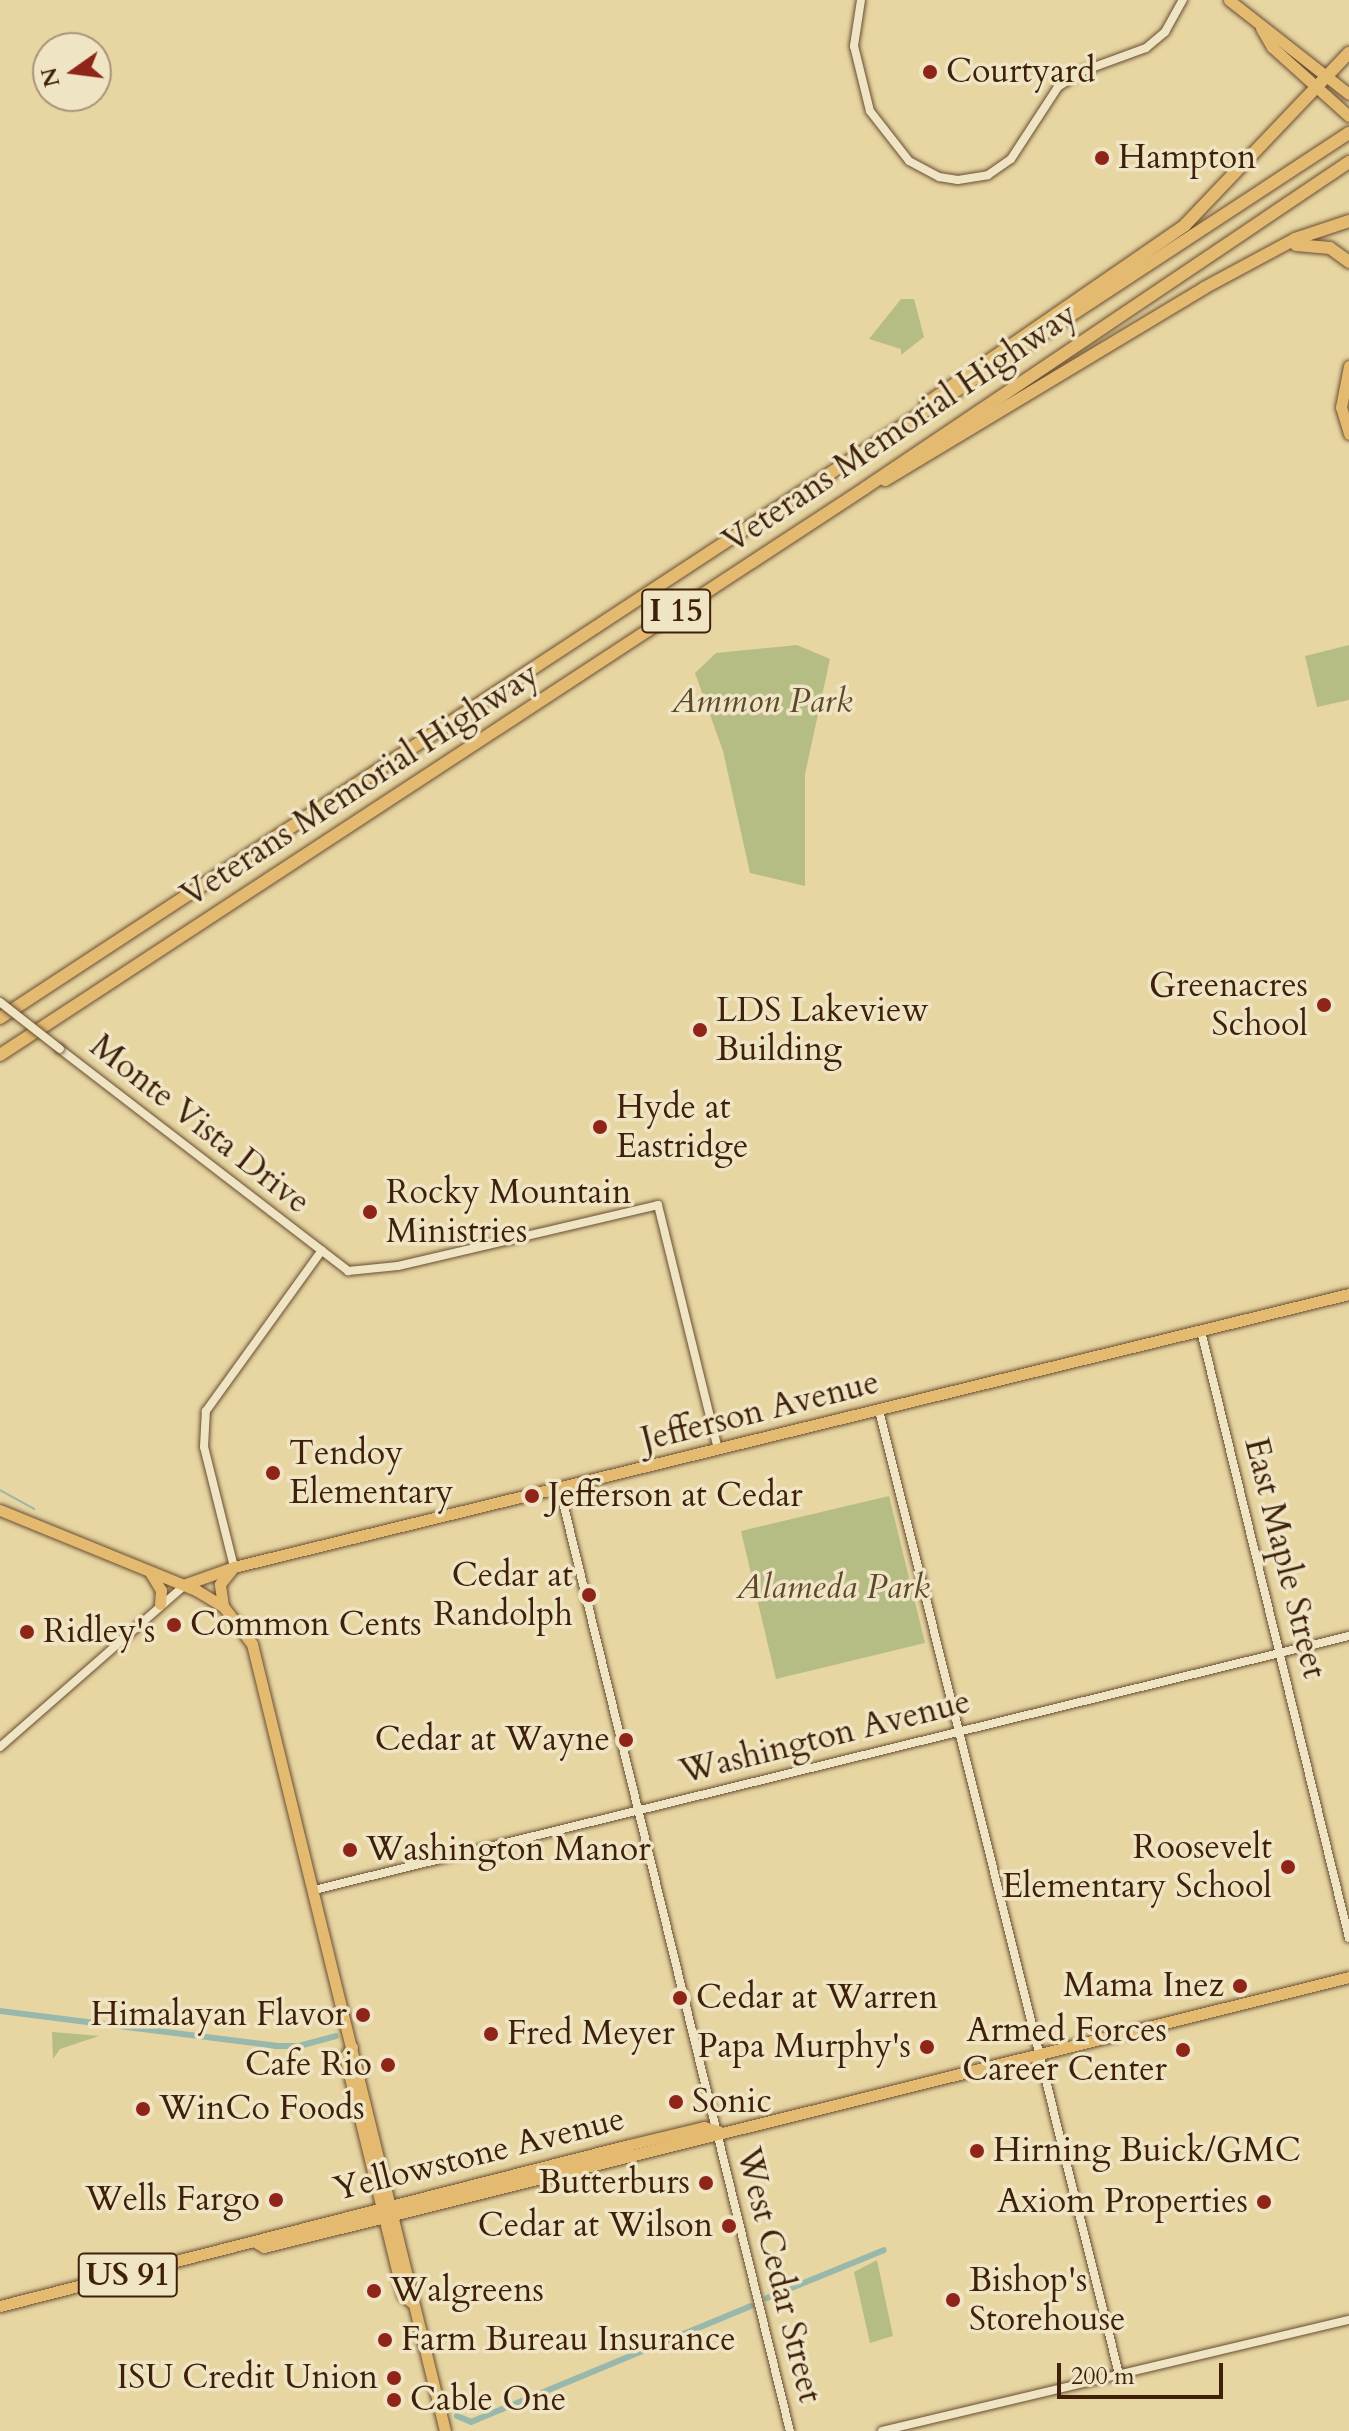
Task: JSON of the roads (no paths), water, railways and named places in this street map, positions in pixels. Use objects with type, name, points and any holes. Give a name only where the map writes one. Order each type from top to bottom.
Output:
[{"type":"highway","points":[[815,484],[1185,225],[1235,179],[1326,71],[1349,53]]},
{"type":"highway","name":"Veterans Memorial Highway","points":[[0,1018],[1348,133]]},
{"type":"highway","name":"Veterans Memorial Highway","points":[[0,1055],[865,488],[1349,162]]},
{"type":"highway","points":[[865,488],[997,417],[1204,288],[1277,250],[1349,221]]},
{"type":"highway","points":[[1277,250],[1312,243],[1349,262]]},
{"type":"main road","points":[[1229,0],[1260,27],[1326,71],[1349,94]]},
{"type":"main road","points":[[1260,27],[1272,47],[1349,116]]},
{"type":"main road","points":[[1349,366],[1341,407],[1349,434]]},
{"type":"main road","name":"Jefferson Avenue","points":[[186,1584],[234,1567],[560,1490],[1349,1294]]},
{"type":"main road","points":[[0,1510],[149,1572],[186,1584],[223,1606],[255,1656],[352,2047],[387,2211],[445,2431]]},
{"type":"main road","points":[[223,1606],[221,1580],[234,1567]]},
{"type":"main road","points":[[149,1572],[161,1590],[160,1604]]},
{"type":"main road","name":"Yellowstone Avenue","points":[[0,2306],[257,2243],[261,2237],[387,2211],[704,2127],[718,2131],[1349,1977]]},
{"type":"street","points":[[861,0],[854,46],[870,111],[909,161],[939,177],[958,180],[988,175],[1011,159],[1058,87],[1083,71],[1146,48],[1165,32],[1183,0]]},
{"type":"street","name":"Monte Vista Drive","points":[[0,1002],[348,1271],[373,1271],[658,1205],[718,1450]]},
{"type":"street","points":[[234,1567],[204,1447],[206,1411],[322,1250]]},
{"type":"street","name":"East Maple Street","points":[[1201,1331],[1349,1938]]},
{"type":"street","points":[[879,1410],[1119,2374]]},
{"type":"street","name":"West Cedar Street","points":[[560,1490],[790,2431]]},
{"type":"street","points":[[0,1747],[186,1584]]},
{"type":"street","name":"Washington Avenue","points":[[314,1890],[1349,1636]]},
{"type":"street","points":[[882,2431],[1349,2320]]},
{"type":"waterway","points":[[0,1490],[34,1509]]},
{"type":"waterway","points":[[0,2011],[276,2046],[299,2046],[336,2036]]},
{"type":"waterway","points":[[767,2298],[884,2250]]},
{"type":"waterway","points":[[457,2416],[471,2422],[751,2306]]},
{"type":"place","name":"Courtyard","points":[[930,72]]},
{"type":"place","name":"Hampton","points":[[1102,158]]},
{"type":"place","name":"Greenacres School","points":[[1324,1005]]},
{"type":"place","name":"LDS Lakeview Building","points":[[700,1030]]},
{"type":"place","name":"Hyde at Eastridge","points":[[600,1127]]},
{"type":"place","name":"Rocky Mountain Ministries","points":[[370,1212]]},
{"type":"place","name":"Tendoy Elementary","points":[[273,1473]]},
{"type":"place","name":"Jefferson at Cedar","points":[[532,1496]]},
{"type":"place","name":"Cedar at Randolph","points":[[589,1595]]},
{"type":"place","name":"Common Cents","points":[[174,1625]]},
{"type":"place","name":"Ridley's","points":[[27,1632]]},
{"type":"place","name":"Cedar at Wayne","points":[[626,1740]]},
{"type":"place","name":"Washington Manor","points":[[350,1850]]},
{"type":"place","name":"Roosevelt Elementary School","points":[[1288,1867]]},
{"type":"place","name":"Mama Inez","points":[[1240,1986]]},
{"type":"place","name":"Cedar at Warren","points":[[680,1998]]},
{"type":"place","name":"Himalayan Flavor","points":[[363,2015]]},
{"type":"place","name":"Fred Meyer","points":[[491,2034]]},
{"type":"place","name":"Papa Murphy's","points":[[927,2047]]},
{"type":"place","name":"Armed Forces Career Center","points":[[1183,2050]]},
{"type":"place","name":"Cafe Rio","points":[[388,2065]]},
{"type":"place","name":"Sonic","points":[[676,2102]]},
{"type":"place","name":"WinCo Foods","points":[[143,2109]]},
{"type":"place","name":"Hirning Buick/GMC","points":[[977,2151]]},
{"type":"place","name":"Butterburs","points":[[706,2183]]},
{"type":"place","name":"Wells Fargo","points":[[276,2200]]},
{"type":"place","name":"Axiom Properties","points":[[1264,2202]]},
{"type":"place","name":"Cedar at Wilson","points":[[729,2226]]},
{"type":"place","name":"Walgreens","points":[[374,2291]]},
{"type":"place","name":"Bishop's Storehouse","points":[[953,2300]]},
{"type":"place","name":"Farm Bureau Insurance","points":[[385,2340]]},
{"type":"place","name":"ISU Credit Union","points":[[394,2378]]},
{"type":"place","name":"Cable One","points":[[394,2400]]},
{"type":"park label","name":"Ammon Park","points":[[762,702]]},
{"type":"park label","name":"Alameda Park","points":[[833,1588]]}]
